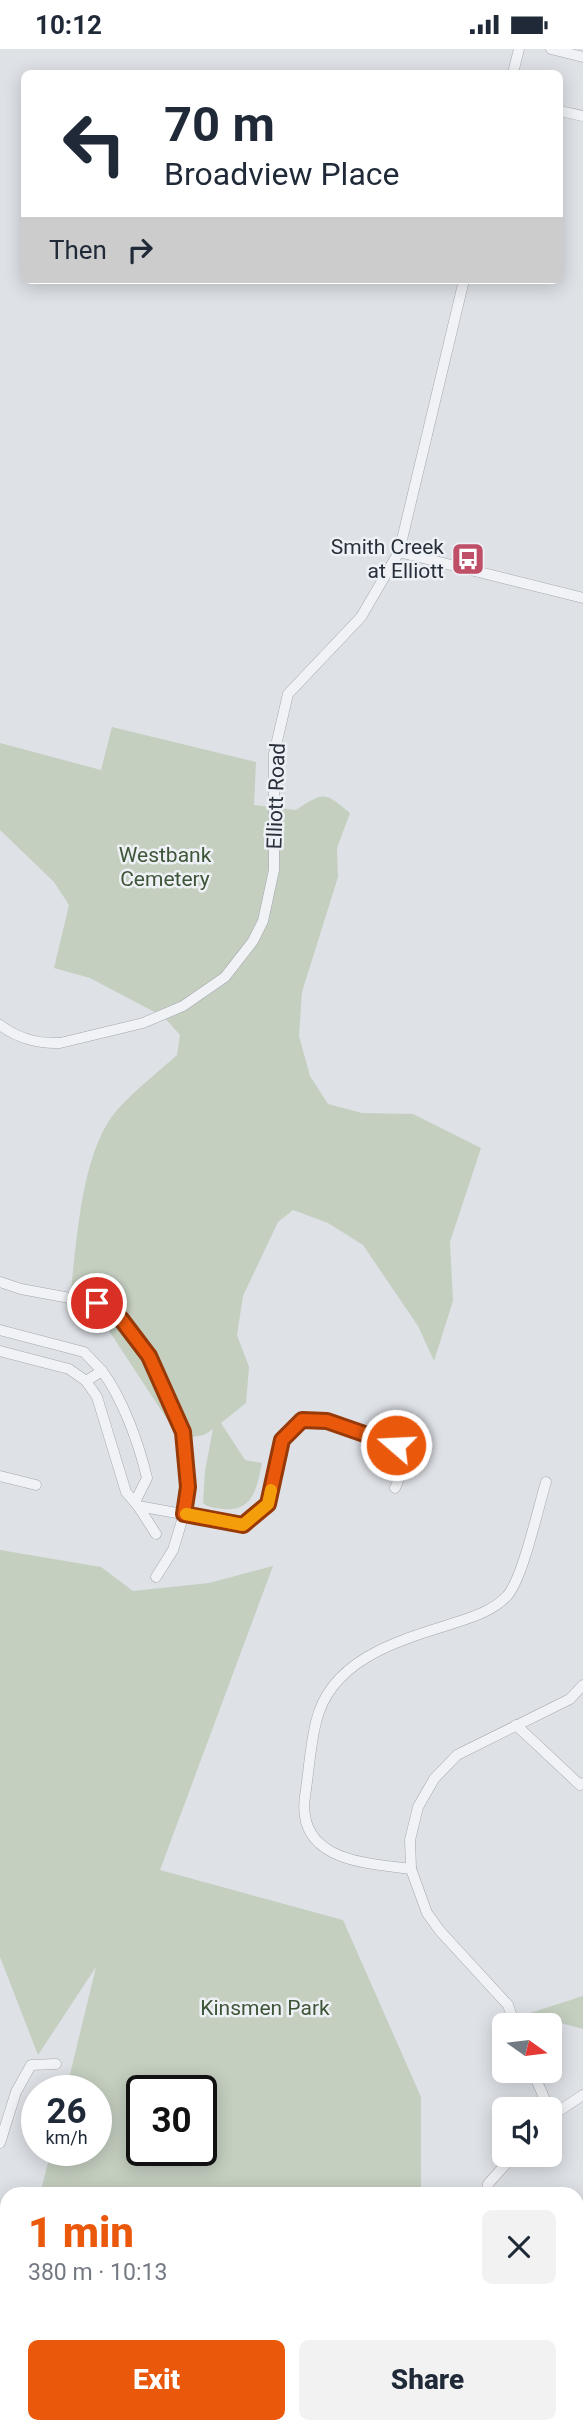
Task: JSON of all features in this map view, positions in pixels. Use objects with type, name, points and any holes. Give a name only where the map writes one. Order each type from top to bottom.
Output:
[{"type":"street","points":[[514,70],[519,49]]},
{"type":"street","points":[[551,49],[583,57]]},
{"type":"street","points":[[563,112],[583,116]]},
{"type":"street","name":"Elliott Road","points":[[0,1025],[15,1035],[48,1043],[60,1043],[143,1023],[183,1006],[210,989],[242,958],[263,921],[274,870],[274,754],[288,694],[360,617],[398,552],[463,284]]},
{"type":"street","points":[[398,552],[583,598]]},
{"type":"street","points":[[0,1282],[21,1289],[97,1303],[121,1319],[149,1356],[183,1432],[188,1487],[184,1514],[173,1550],[156,1577]]},
{"type":"street","points":[[0,1330],[84,1352],[113,1385],[147,1478],[136,1504]]},
{"type":"street","points":[[0,1351],[69,1369],[86,1381],[97,1397],[127,1492],[156,1534]]},
{"type":"street","points":[[86,1381],[102,1371]]},
{"type":"street","points":[[136,1504],[243,1525],[268,1504],[282,1440],[302,1420],[327,1421],[396,1445],[404,1470],[395,1488]]},
{"type":"street","points":[[0,1476],[36,1485]]},
{"type":"street","points":[[411,1869],[351,1861],[331,1853],[312,1834],[304,1806],[316,1720],[332,1685],[360,1660],[412,1636],[477,1616],[506,1598],[517,1582],[546,1482]]},
{"type":"street","points":[[511,2013],[508,2005],[440,1931],[427,1913],[411,1869],[410,1840],[418,1807],[434,1779],[457,1755],[570,1699],[583,1685]]},
{"type":"street","points":[[516,1725],[580,1785],[583,1783]]},
{"type":"street","points":[[0,2143],[16,2092],[31,2065],[56,2064]]},
{"type":"street","points":[[562,2106],[583,2095]]},
{"type":"street","points":[[487,2187],[503,2167]]},
{"type":"green space","name":"Westbank Cemetery","points":[[112,727],[256,762],[254,805],[296,810],[313,799],[324,797],[335,801],[350,813],[337,848],[338,877],[302,992],[299,1036],[310,1076],[328,1104],[362,1113],[413,1114],[481,1148],[450,1242],[453,1301],[434,1361],[418,1326],[363,1245],[328,1223],[293,1210],[278,1222],[243,1296],[237,1335],[249,1367],[246,1403],[221,1423],[245,1460],[262,1463],[252,1496],[248,1502],[234,1509],[203,1503],[205,1471],[213,1429],[204,1435],[180,1439],[98,1314],[71,1289],[83,1195],[96,1146],[118,1109],[177,1055],[180,1035],[164,1017],[90,978],[54,968],[69,905],[54,882],[0,830],[0,743],[101,770]]},
{"type":"green space","name":"Kinsmen Park","points":[[0,1550],[101,1567],[133,1591],[209,1583],[273,1566],[160,1870],[343,1920],[421,2097],[421,2187],[42,2187],[47,2166],[112,2166],[112,2075],[70,2075],[96,1967],[38,2055],[0,1957]]},
{"type":"green space","points":[[583,1996],[583,2029],[562,2023],[562,2013],[530,2013]]},
{"type":"slow traffic","points":[[186,1514],[243,1525],[268,1504],[271,1490]]},
{"type":"place","name":"Smith Creek at Elliott","points":[[468,559]]},
{"type":"route","points":[[97,1303],[121,1319],[149,1356],[183,1432],[188,1487],[184,1514],[243,1525],[268,1504],[282,1440],[302,1420],[327,1421],[396,1445]]}]
